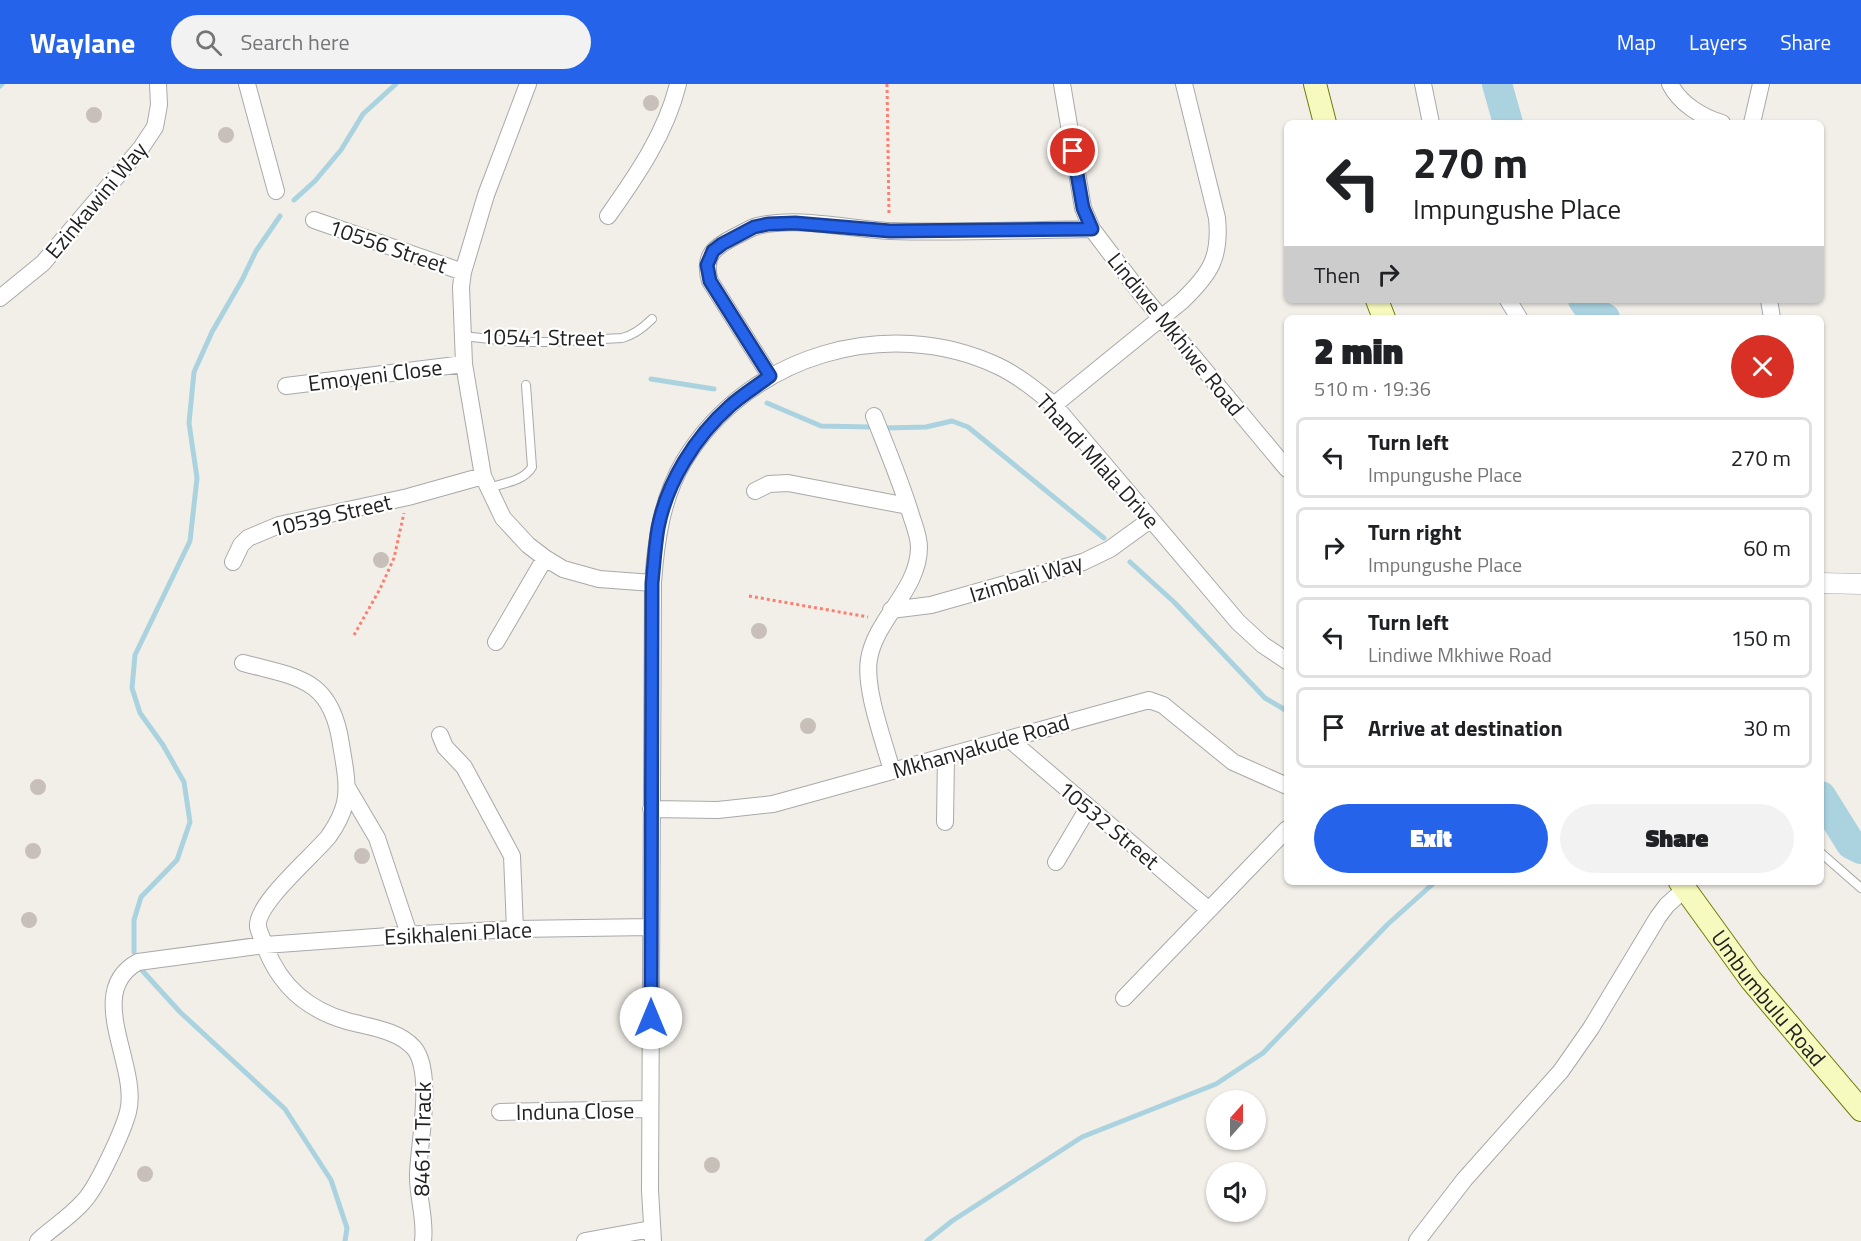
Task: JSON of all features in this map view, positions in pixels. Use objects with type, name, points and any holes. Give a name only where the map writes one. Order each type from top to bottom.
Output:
[{"type":"main road","points":[[1315,84],[1324,120]]},
{"type":"main road","name":"Umbumbulu Road","points":[[1682,886],[1751,980],[1861,1110]]},
{"type":"street","name":"Ezinkawini Way","points":[[0,298],[43,263],[141,148],[155,127],[159,105],[158,84]]},
{"type":"street","points":[[247,84],[276,191]]},
{"type":"street","points":[[528,84],[486,195],[463,272],[460,309],[464,364],[485,482],[503,518],[515,533],[545,558],[563,568],[598,579],[652,583]]},
{"type":"street","points":[[608,216],[656,142],[668,118],[678,84]]},
{"type":"street","name":"Lindiwe Mkhiwe Road","points":[[1062,84],[1083,208],[1092,229],[1143,295],[1284,465]]},
{"type":"street","points":[[1054,405],[1163,317],[1200,283],[1215,259],[1219,233],[1217,218],[1184,84]]},
{"type":"street","points":[[1423,84],[1430,120]]},
{"type":"street","points":[[1670,84],[1683,102],[1715,120]]},
{"type":"street","points":[[1753,120],[1761,84]]},
{"type":"street","name":"10556 Street","points":[[314,220],[463,272]]},
{"type":"street","points":[[770,376],[710,281],[707,265],[713,251],[754,227],[795,223],[890,231],[1092,229]]},
{"type":"street","name":"Thandi Mlala Drive","points":[[652,1235],[650,1109],[652,583],[658,526],[668,496],[684,462],[707,430],[730,405],[770,376],[812,358],[851,346],[886,343],[923,346],[955,352],[1000,367],[1029,385],[1054,405],[1238,622],[1263,645],[1284,659]]},
{"type":"street","name":"Emoyeni Close","points":[[286,386],[464,364]]},
{"type":"street","points":[[874,416],[908,506],[919,545],[913,574],[888,615],[872,648],[868,670],[870,687],[892,771]]},
{"type":"street","name":"10539 Street","points":[[233,562],[241,545],[258,533],[279,525],[485,482]]},
{"type":"street","points":[[755,491],[769,484],[788,483],[908,506]]},
{"type":"street","name":"Izimbali Way","points":[[888,615],[954,599],[1083,562],[1110,549],[1150,520]]},
{"type":"street","points":[[496,642],[545,558]]},
{"type":"street","points":[[1824,583],[1861,585]]},
{"type":"street","points":[[243,663],[305,681],[317,688],[328,701],[339,731],[347,787],[377,838],[396,889],[409,934]]},
{"type":"street","name":"Mkhanyakude Road","points":[[651,808],[718,810],[762,806],[801,798],[1149,700],[1163,705],[1233,762],[1284,785]]},
{"type":"street","points":[[440,735],[445,747],[464,767],[512,856],[515,929]]},
{"type":"street","name":"10532 Street","points":[[1009,739],[1209,910]]},
{"type":"street","points":[[945,822],[946,756]]},
{"type":"street","name":"84611 Track","points":[[347,787],[345,802],[337,824],[316,851],[276,892],[260,915],[259,930],[278,973],[298,997],[326,1014],[391,1034],[409,1044],[419,1057],[424,1077],[423,1132],[418,1174],[424,1225],[423,1241]]},
{"type":"street","points":[[1056,862],[1088,808]]},
{"type":"street","points":[[1124,998],[1284,832]]},
{"type":"street","points":[[1417,1241],[1464,1180],[1561,1071],[1591,1028],[1658,917],[1682,886]]},
{"type":"street","name":"Esikhaleni Place","points":[[38,1241],[85,1200],[125,1124],[129,1110],[130,1083],[113,999],[124,974],[131,966],[146,960],[265,945],[409,934],[515,929],[651,927]]},
{"type":"street","name":"Induna Close","points":[[500,1112],[650,1109]]},
{"type":"street","points":[[585,1241],[652,1235]]},
{"type":"lane","name":"10541 Street","points":[[463,336],[516,342],[622,338],[639,331],[652,319]]},
{"type":"lane","points":[[485,482],[522,478],[532,467],[526,385]]},
{"type":"lane","points":[[1824,857],[1861,888]]},
{"type":"path","points":[[887,84],[890,231]]},
{"type":"path","name":"10539 Street","points":[[354,635],[380,589],[394,558],[408,497]]},
{"type":"path","points":[[749,596],[888,615]]},
{"type":"building","points":[[648,95],[654,95],[659,103],[657,109],[648,111],[643,106],[643,100]]},
{"type":"building","points":[[91,107],[97,107],[102,115],[100,121],[91,123],[86,118],[86,112]]},
{"type":"building","points":[[223,127],[229,127],[234,135],[232,141],[223,143],[218,138],[218,132]]},
{"type":"building","points":[[378,552],[384,552],[389,560],[387,566],[378,568],[373,563],[373,557]]},
{"type":"building","points":[[756,623],[762,623],[767,631],[765,637],[756,639],[751,634],[751,628]]},
{"type":"building","points":[[805,718],[811,718],[816,726],[814,732],[805,734],[800,729],[800,723]]},
{"type":"building","points":[[35,779],[41,779],[46,787],[44,793],[35,795],[30,790],[30,784]]},
{"type":"building","points":[[30,843],[36,843],[41,851],[39,857],[30,859],[25,854],[25,848]]},
{"type":"building","points":[[359,848],[365,848],[370,856],[368,862],[359,864],[354,859],[354,853]]},
{"type":"building","points":[[26,912],[32,912],[37,920],[35,926],[26,928],[21,923],[21,917]]},
{"type":"building","points":[[709,1157],[715,1157],[720,1165],[718,1171],[709,1173],[704,1168],[704,1162]]},
{"type":"building","points":[[142,1166],[148,1166],[153,1174],[151,1180],[142,1182],[137,1177],[137,1171]]},
{"type":"waterway","points":[[294,200],[315,181],[341,150],[363,114],[396,84]]},
{"type":"waterway","points":[[1497,84],[1507,120]]},
{"type":"waterway","points":[[134,952],[134,920],[141,897],[177,860],[190,822],[184,782],[163,745],[140,713],[132,688],[135,655],[190,541],[197,478],[189,423],[194,372],[212,332],[256,251],[280,216]]},
{"type":"waterway","points":[[1585,303],[1590,310],[1599,315]]},
{"type":"waterway","points":[[651,379],[714,389]]},
{"type":"waterway","points":[[767,403],[821,426],[869,427]]},
{"type":"waterway","points":[[885,428],[926,427],[952,421],[968,427],[1104,538]]},
{"type":"waterway","points":[[1130,562],[1174,602],[1265,698],[1284,709]]},
{"type":"waterway","points":[[1824,801],[1851,844],[1861,849]]},
{"type":"waterway","points":[[927,1241],[952,1221],[1082,1137],[1216,1084],[1263,1053],[1388,924],[1432,885]]},
{"type":"waterway","points":[[139,967],[180,1012],[285,1109],[331,1180],[347,1228],[345,1241]]},
{"type":"route","points":[[651,1018],[652,583],[658,526],[668,496],[684,462],[707,430],[730,405],[770,376],[710,281],[707,265],[713,251],[754,227],[782,223],[890,231],[1092,229],[1083,208],[1073,151]]}]
